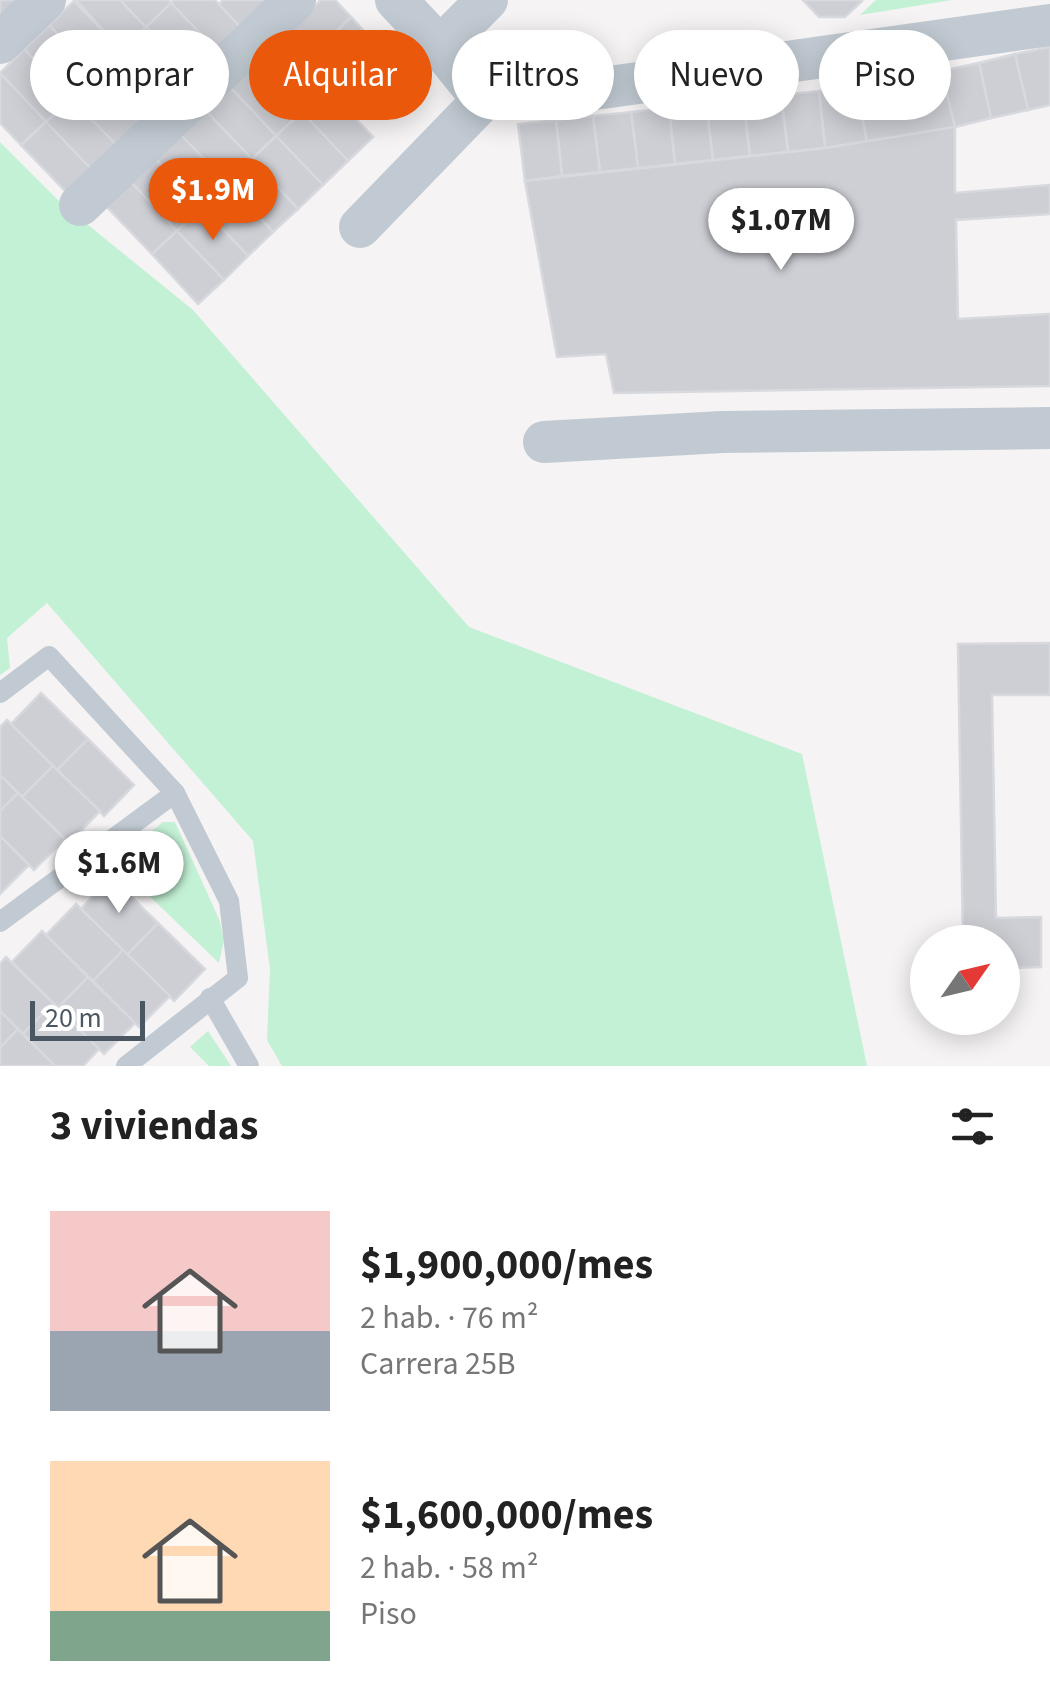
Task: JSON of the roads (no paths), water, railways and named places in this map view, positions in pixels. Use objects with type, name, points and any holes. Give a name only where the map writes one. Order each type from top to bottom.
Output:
[{"type":"street","points":[[0,43],[45,0]]},
{"type":"street","points":[[80,205],[295,0]]},
{"type":"street","points":[[360,226],[482,100],[396,0]]},
{"type":"street","points":[[440,47],[487,0]]},
{"type":"street","points":[[614,85],[1028,18]]},
{"type":"street","points":[[544,442],[722,432],[1050,428]]},
{"type":"lane","points":[[0,693],[49,656],[174,793],[229,900],[238,978],[126,1066]]},
{"type":"lane","points":[[0,922],[174,793]]},
{"type":"lane","points":[[210,998],[249,1066]]}]
